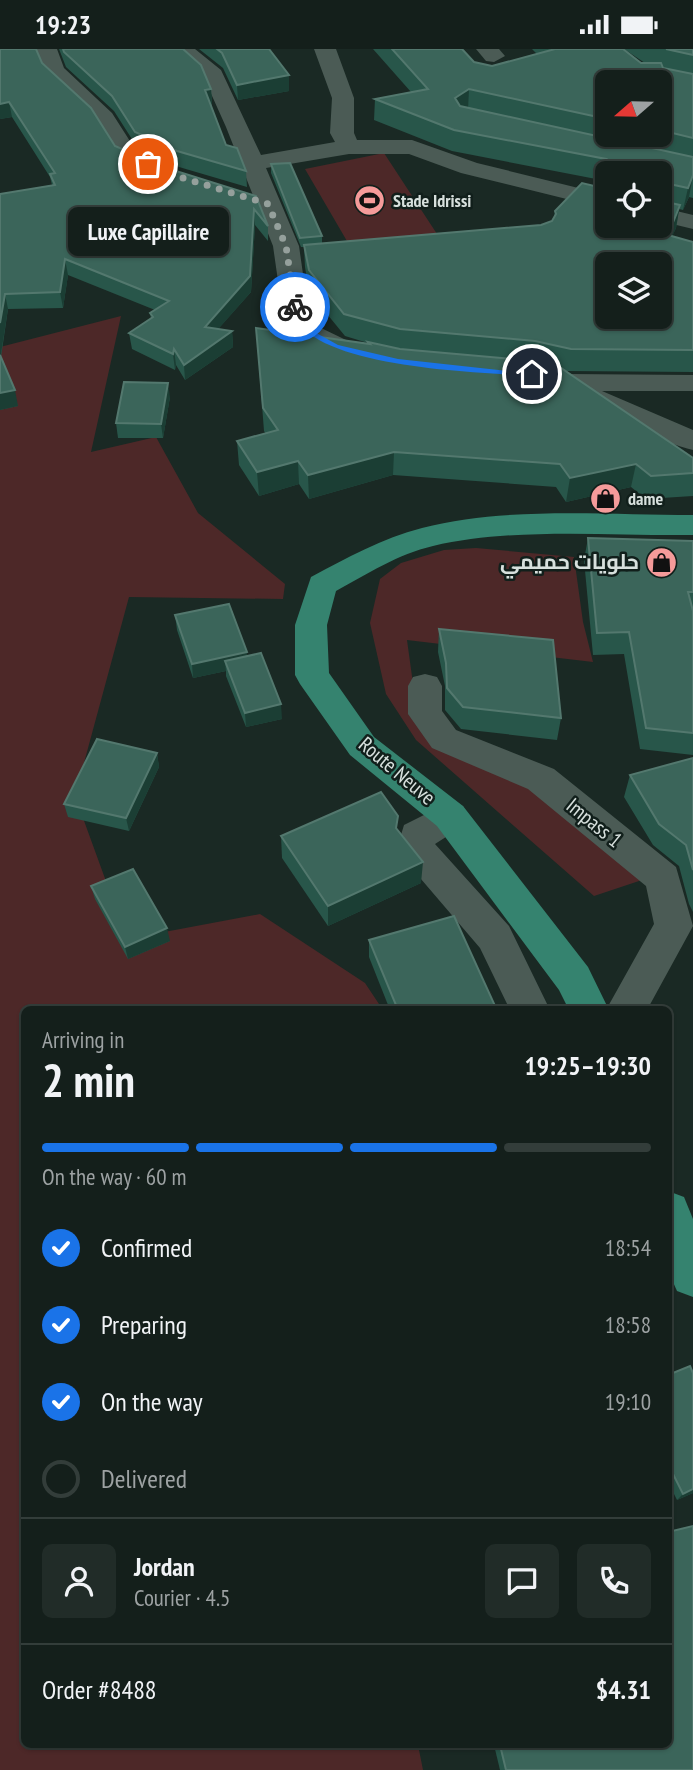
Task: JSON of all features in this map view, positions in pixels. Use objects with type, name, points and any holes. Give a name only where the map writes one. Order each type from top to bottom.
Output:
[{"type":"main road","name":"Route Neuve","points":[[587,1006],[574,979],[450,816],[362,746],[312,675],[311,625],[322,585],[377,555],[426,537],[492,526],[693,525]]},
{"type":"main road","points":[[672,1222],[693,1275]]},
{"type":"street","points":[[46,49],[54,71],[104,118],[126,154],[195,182]]},
{"type":"street","points":[[183,49],[213,75],[254,163],[256,200],[286,246],[295,309],[308,331],[336,346],[386,359]]},
{"type":"street","points":[[325,49],[343,98],[342,133],[349,147]]},
{"type":"street","points":[[254,163],[349,147],[412,147],[469,168],[595,199]]},
{"type":"street","points":[[672,217],[693,222]]},
{"type":"street","points":[[286,259],[312,256]]},
{"type":"street","points":[[507,371],[567,382],[693,383]]},
{"type":"street","points":[[567,382],[607,406],[693,441]]},
{"type":"street","name":"Impass 1","points":[[425,686],[425,714],[444,739],[541,779],[663,878],[674,925],[628,1006]]},
{"type":"street","points":[[450,816],[417,835],[415,848],[495,937],[528,1006]]},
{"type":"shaded area","name":"Stade Idrissi","points":[[384,153],[437,234],[351,248],[305,169]]},
{"type":"shaded area","points":[[121,316],[91,452],[156,437],[198,513],[285,584],[283,599],[129,597],[75,796],[127,939],[260,914],[365,983],[380,1006],[21,1006],[21,1748],[419,1748],[423,1770],[0,1770],[0,347]]},
{"type":"shaded area","points":[[476,548],[574,557],[583,622],[593,662],[407,640],[418,720],[537,790],[645,879],[594,896],[416,740],[386,694],[370,623],[380,579],[401,563],[444,550]]},
{"type":"building","points":[[0,49],[36,49],[42,63],[91,108],[115,146],[160,166],[256,196],[268,226],[254,209],[250,276],[205,327],[232,331],[184,365],[174,349],[173,354],[129,333],[153,317],[150,313],[169,301],[65,259],[60,292],[5,294],[0,323],[0,194],[55,185],[50,174],[55,173],[9,102],[0,104]]},
{"type":"building","points":[[63,49],[183,49],[201,65],[211,89],[205,90],[226,145],[237,148],[246,171],[177,151],[135,132],[112,96]]},
{"type":"building","points":[[217,49],[269,49],[289,75],[237,85],[222,53]]},
{"type":"building","points":[[392,49],[462,49],[474,62],[492,66],[555,49],[623,49],[641,63],[661,63],[663,68],[693,74],[693,138],[672,133],[672,70],[595,70],[595,116],[469,89],[455,98],[460,106],[595,136],[595,147],[647,147],[693,157],[693,175],[688,188],[672,185],[672,161],[604,161],[606,159],[454,130],[375,99],[428,89]]},
{"type":"building","points":[[666,49],[693,49],[693,55]]},
{"type":"building","points":[[290,163],[322,236],[300,238],[271,164]]},
{"type":"building","points":[[582,183],[595,186],[595,238],[672,236],[693,242],[693,350],[571,349],[535,341],[400,329],[344,314],[309,270],[304,245],[541,225],[552,221],[555,211]]},
{"type":"building","points":[[672,203],[680,205],[672,225]]},
{"type":"building","points":[[256,328],[370,344],[368,342],[400,349],[534,361],[561,368],[693,458],[693,473],[651,476],[636,464],[570,478],[560,464],[394,452],[308,475],[298,461],[257,472],[237,441],[278,430],[263,408]]},
{"type":"building","points":[[0,355],[15,390],[0,393]]},
{"type":"building","points":[[124,382],[168,383],[161,424],[116,423]]},
{"type":"building","points":[[588,538],[693,541],[693,592],[688,592],[693,611],[693,733],[646,728],[629,632],[597,633]]},
{"type":"building","points":[[229,604],[247,652],[192,664],[175,615]]},
{"type":"building","points":[[439,629],[553,640],[561,718],[463,707],[447,688],[446,663]]},
{"type":"building","points":[[261,653],[281,704],[245,713],[225,661]]},
{"type":"building","points":[[97,739],[157,753],[126,818],[64,804]]},
{"type":"building","points":[[693,758],[693,870],[686,845],[659,824],[630,775]]},
{"type":"building","points":[[381,792],[398,816],[396,828],[423,862],[328,906],[281,836]]},
{"type":"building","points":[[133,869],[167,928],[125,947],[91,886]]},
{"type":"building","points":[[454,916],[495,1006],[396,1006],[369,940]]},
{"type":"building","points":[[690,1366],[693,1373],[693,1489],[683,1494],[672,1472],[672,1373]]},
{"type":"building","points":[[693,1526],[693,1770],[506,1770],[501,1748],[672,1748],[672,1531]]},
{"type":"way so far","points":[[148,164],[170,174],[268,204],[286,246],[295,307]]},
{"type":"place","name":"Luxe Capillaire","points":[[148,164]]},
{"type":"place","name":"Stade Idrissi","points":[[370,201]]},
{"type":"place","name":"dame","points":[[605,499]]},
{"type":"place","name":"حلويات حميمي","points":[[662,562]]},
{"type":"route","points":[[295,307],[308,331],[336,346],[398,362],[532,374]]}]
